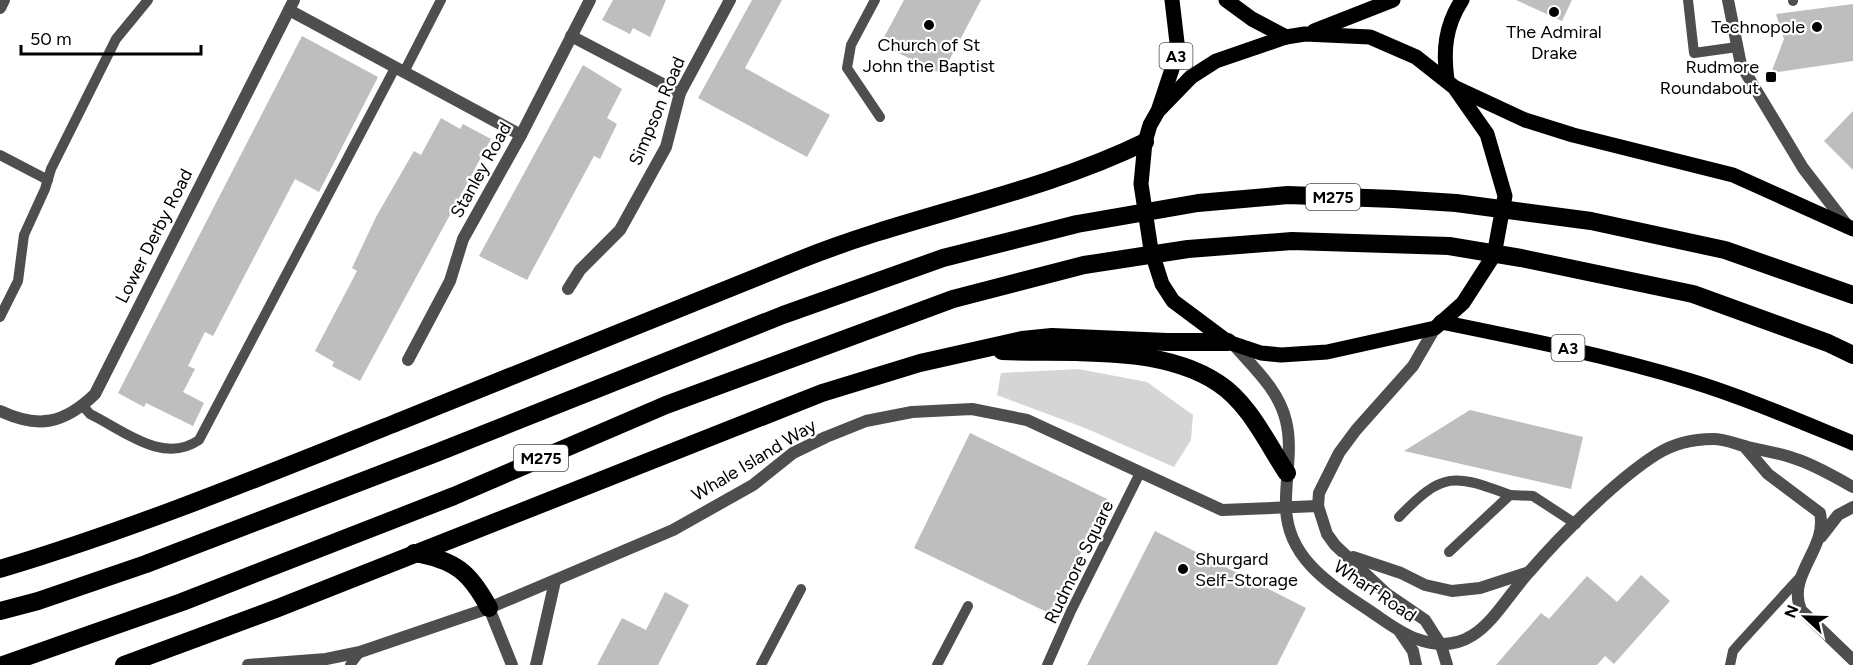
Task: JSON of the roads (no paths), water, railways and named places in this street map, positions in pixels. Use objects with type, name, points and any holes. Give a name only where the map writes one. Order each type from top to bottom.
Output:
[{"type":"highway","points":[[0,569],[72,548],[259,478],[807,258],[970,203],[1074,174],[1145,142]]},
{"type":"highway","name":"M275","points":[[0,611],[38,601],[146,564],[805,308],[943,258],[1077,224],[1198,203],[1288,195],[1456,203],[1591,221],[1725,250],[1853,295]]},
{"type":"highway","name":"M275","points":[[3,665],[182,602],[432,504],[677,400],[953,299],[1084,266],[1211,247],[1292,241],[1449,246],[1693,294],[1828,343],[1853,355]]},
{"type":"highway","name":"M275","points":[[124,665],[414,554],[822,393],[920,363],[1022,340],[1052,337],[1231,343]]},
{"type":"highway","name":"M275","points":[[977,350],[1112,354],[1171,364],[1200,373],[1218,383],[1235,398],[1250,416],[1287,473]]},
{"type":"highway","points":[[414,554],[452,563],[476,583],[489,608]]},
{"type":"main road","name":"A3","points":[[1158,111],[1178,51],[1172,0]]},
{"type":"main road","points":[[1226,0],[1252,19],[1286,37]]},
{"type":"main road","points":[[1305,34],[1393,0]]},
{"type":"main road","points":[[1462,0],[1447,32],[1445,60],[1451,84],[1487,134],[1505,196],[1494,255],[1471,292],[1438,325],[1371,344],[1298,355],[1261,353],[1231,343],[1173,301],[1162,284],[1151,250],[1141,183],[1145,142],[1158,111],[1191,77],[1216,61],[1286,37],[1305,34],[1370,37],[1416,57],[1451,84],[1525,120],[1573,135],[1733,175],[1850,227]]},
{"type":"main road","name":"A3","points":[[1438,325],[1597,355],[1692,381],[1757,404],[1853,443]]},
{"type":"street","points":[[0,8],[4,0]]},
{"type":"street","name":"Stanley Road","points":[[408,360],[450,281],[463,239],[521,135],[590,0]]},
{"type":"street","name":"Simpson Road","points":[[568,290],[580,270],[620,230],[666,147],[680,93],[730,0]]},
{"type":"street","points":[[1728,0],[1742,65],[1803,168],[1850,227]]},
{"type":"street","points":[[292,5],[399,70],[521,135]]},
{"type":"street","name":"Lower Derby Road","points":[[0,411],[21,421],[42,422],[66,416],[83,406],[94,394],[292,5]]},
{"type":"street","points":[[571,36],[680,93]]},
{"type":"street","points":[[1438,325],[1413,366],[1356,430],[1339,453],[1319,493],[1318,506],[1327,534],[1387,594],[1425,620],[1441,645],[1447,665]]},
{"type":"street","name":"Wharf Road","points":[[1231,343],[1267,383],[1282,408],[1289,441],[1286,508],[1293,541],[1310,566],[1330,585],[1398,629],[1417,639],[1441,645],[1472,635],[1493,619],[1529,572],[1576,525],[1618,485],[1656,454],[1675,445],[1712,439],[1730,440],[1744,446],[1797,459],[1853,487]]},
{"type":"street","name":"Whale Island Way","points":[[248,665],[326,659],[360,652],[489,608],[673,530],[753,485],[793,453],[866,420],[912,412],[972,409],[1027,420],[1060,433],[1222,510],[1318,506]]},
{"type":"street","points":[[1744,446],[1768,474],[1816,507],[1821,519],[1820,538]]},
{"type":"street","points":[[1853,507],[1838,515],[1820,538],[1802,575],[1797,593],[1801,610],[1853,660]]},
{"type":"street","name":"Wharf Road","points":[[1349,556],[1401,573],[1425,585],[1452,591],[1480,588],[1529,572]]},
{"type":"street","points":[[536,665],[555,581]]},
{"type":"street","points":[[489,608],[512,665]]},
{"type":"street","points":[[1398,629],[1413,651],[1416,665]]},
{"type":"lane","points":[[0,316],[18,281],[24,234],[48,180],[116,39],[148,0]]},
{"type":"lane","points":[[83,406],[90,414],[162,449],[179,449],[199,440],[399,70],[441,0]]},
{"type":"lane","points":[[875,0],[851,45],[847,68],[880,117]]},
{"type":"lane","points":[[1688,0],[1694,53],[1737,47]]},
{"type":"lane","points":[[0,155],[48,180]]},
{"type":"lane","name":"Rudmore Square","points":[[1047,665],[1140,473]]},
{"type":"lane","points":[[1399,517],[1420,495],[1450,479],[1469,479],[1510,495],[1533,496],[1544,501],[1576,525]]},
{"type":"lane","points":[[1449,552],[1510,495]]},
{"type":"lane","points":[[1730,665],[1733,651],[1802,575]]},
{"type":"lane","points":[[761,665],[801,589]]},
{"type":"lane","points":[[937,665],[968,606]]},
{"type":"lane","points":[[350,665],[360,652]]},
{"type":"place","name":"The Admiral Drake","points":[[1554,12]]},
{"type":"place","name":"Church of St John the Baptist","points":[[929,25]]},
{"type":"place","name":"Technopole","points":[[1817,27]]},
{"type":"place","name":"Rudmore Roundabout","points":[[1771,77]]},
{"type":"place","name":"Shurgard Self-Storage","points":[[1183,569]]}]
